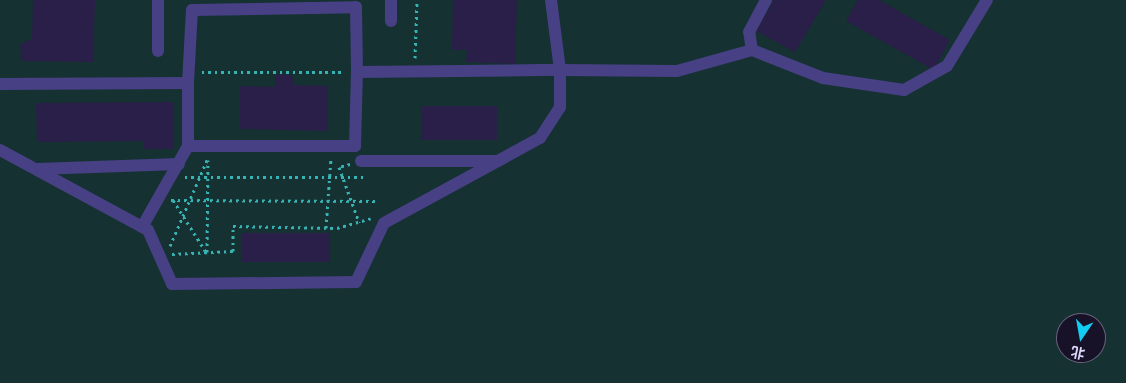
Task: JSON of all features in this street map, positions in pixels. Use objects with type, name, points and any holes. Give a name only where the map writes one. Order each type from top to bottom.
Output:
[{"type":"street","points":[[158,0],[158,51]]},
{"type":"street","points":[[391,0],[391,21]]},
{"type":"street","points":[[0,150],[148,230],[172,284],[356,282],[384,223],[540,138],[560,107],[560,70],[551,0]]},
{"type":"street","points":[[752,50],[749,32],[766,0]]},
{"type":"street","points":[[357,72],[677,71],[752,50],[823,78],[904,90],[946,66],[987,0]]},
{"type":"street","points":[[142,227],[188,146],[188,77],[192,10],[266,4],[356,7],[355,146],[188,146]]},
{"type":"street","points":[[0,84],[188,77]]},
{"type":"street","points":[[361,161],[500,160]]},
{"type":"street","points":[[36,169],[179,164]]},
{"type":"path","points":[[415,58],[417,0]]},
{"type":"path","points":[[188,77],[357,72]]},
{"type":"path","points":[[326,228],[332,146]]},
{"type":"path","points":[[207,252],[208,157],[166,254],[233,251],[233,226],[337,228],[374,218]]},
{"type":"path","points":[[360,222],[339,168],[361,161]]},
{"type":"path","points":[[207,252],[173,200],[169,182],[200,177],[367,177]]},
{"type":"path","points":[[158,200],[376,201]]},
{"type":"green space","points":[[0,0],[1126,0],[1126,383],[0,383]]},
{"type":"building","points":[[33,0],[95,0],[93,62],[22,61],[20,44],[32,39]]},
{"type":"building","points":[[453,0],[517,0],[515,64],[466,62],[467,50],[452,50]]},
{"type":"building","points":[[774,0],[826,0],[795,52],[756,31]]},
{"type":"building","points":[[858,0],[879,0],[950,40],[934,70],[846,21]]},
{"type":"building","points":[[275,74],[292,75],[294,85],[328,86],[327,131],[240,129],[240,86],[275,87]]},
{"type":"building","points":[[173,102],[174,149],[144,149],[144,141],[37,142],[36,103]]},
{"type":"building","points":[[421,106],[497,106],[497,140],[421,140]]},
{"type":"building","points":[[241,233],[330,233],[330,262],[241,262]]}]
